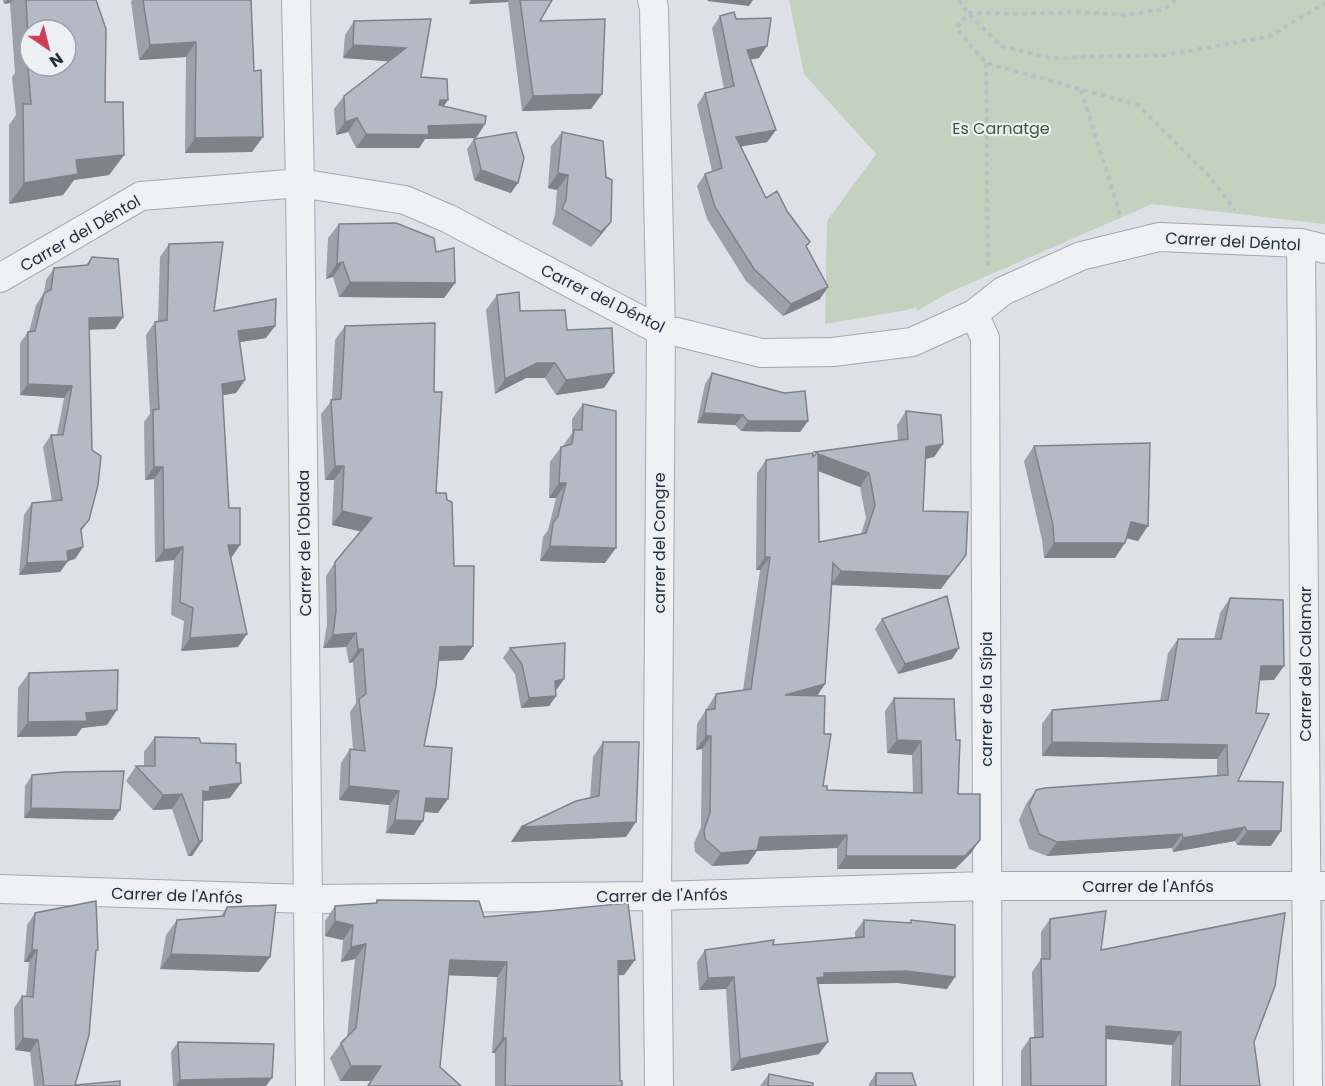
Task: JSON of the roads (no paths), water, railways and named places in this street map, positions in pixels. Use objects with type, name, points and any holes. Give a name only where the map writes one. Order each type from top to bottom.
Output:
[{"type":"street","name":"Carrer de l'Oblada","points":[[296,0],[310,1086]]},
{"type":"street","name":"carrer del Congre","points":[[652,0],[661,331],[657,896],[659,1086]]},
{"type":"street","name":"Carrer del Déntol","points":[[0,278],[141,196],[300,183],[405,200],[449,219],[661,331],[677,332],[761,353],[833,352],[912,342],[974,314],[1002,291],[1082,256],[1159,237],[1313,246]]},
{"type":"street","name":"Carrer del Calamar","points":[[1308,1086],[1316,886],[1313,246]]},
{"type":"street","name":"carrer de la Sípia","points":[[974,314],[985,338],[988,1086]]},
{"type":"street","name":"Carrer de l'Anfós","points":[[0,889],[308,900],[657,896],[987,886],[1316,886]]},
{"type":"park label","name":"Es Carnatge","points":[[1001,128]]}]
